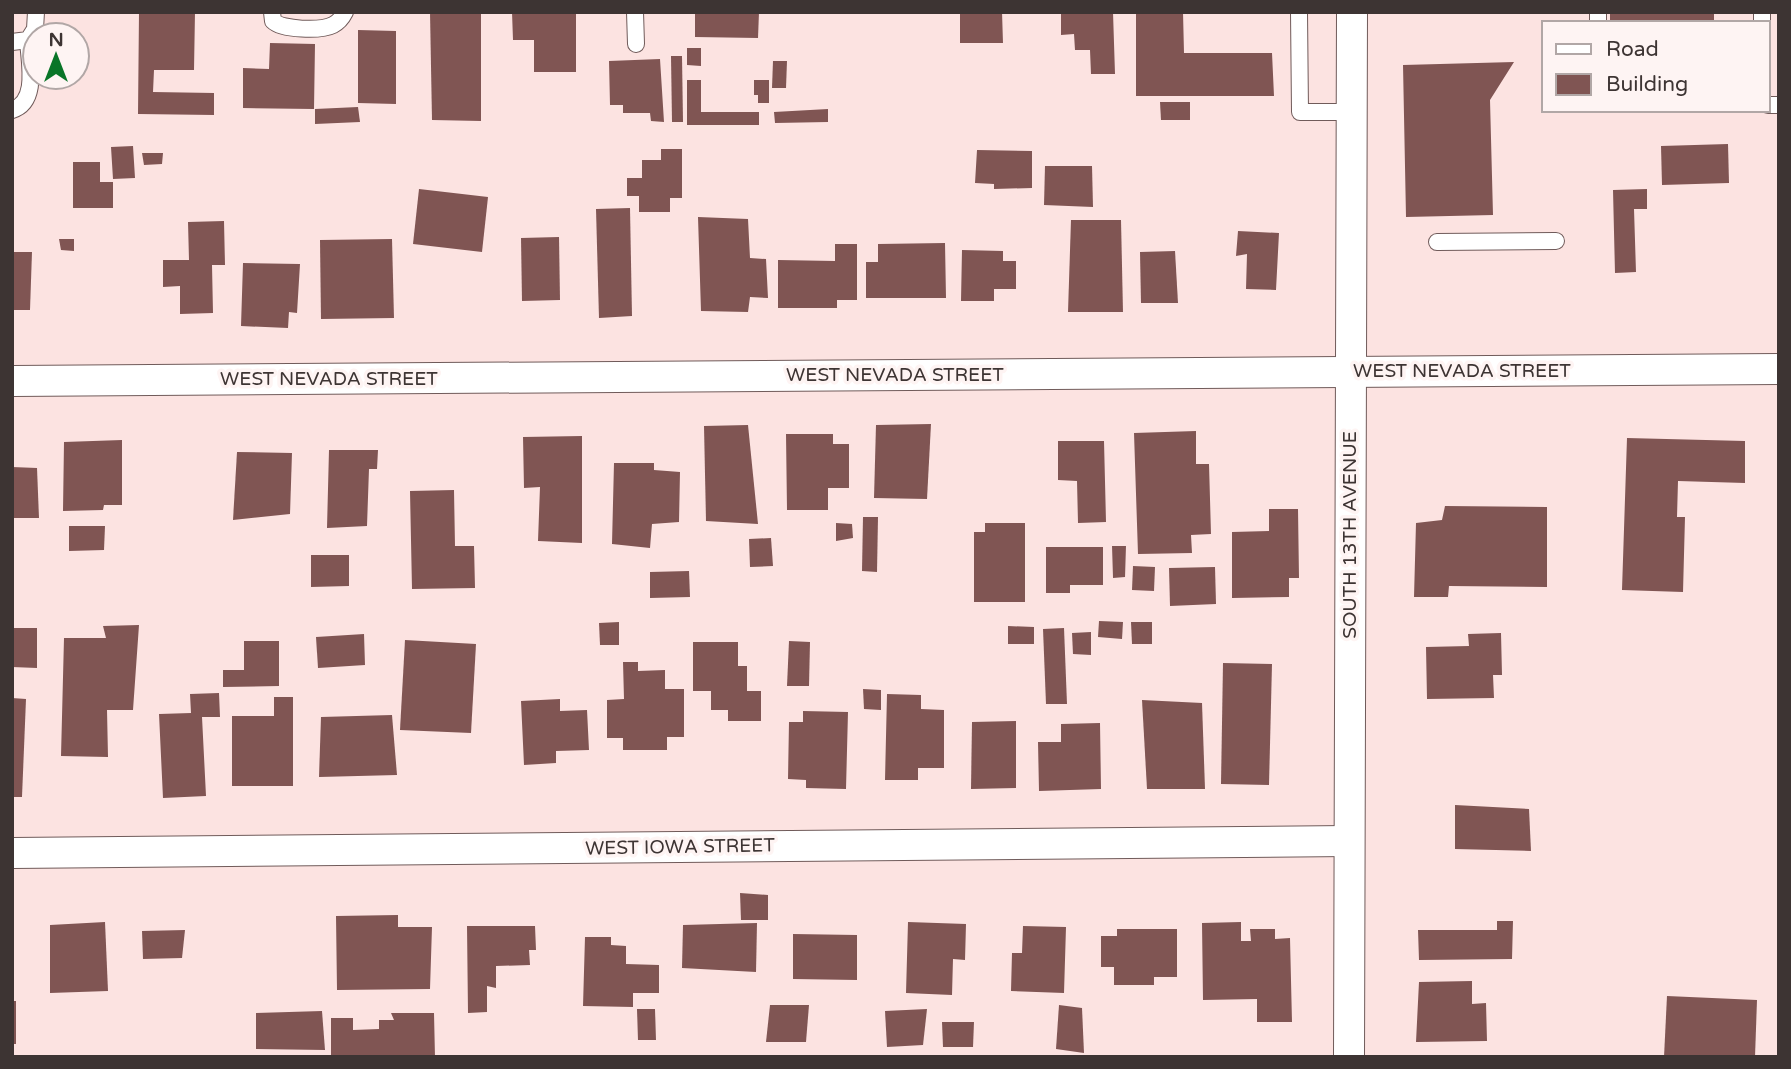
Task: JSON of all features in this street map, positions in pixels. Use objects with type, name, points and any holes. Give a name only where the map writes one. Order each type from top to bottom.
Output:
[{"type":"street","name":"SOUTH 13TH AVENUE","points":[[1349,1057],[1352,12]]},
{"type":"street","name":"WEST NEVADA STREET","points":[[12,381],[1779,369]]},
{"type":"street","name":"WEST IOWA STREET","points":[[12,853],[1348,841]]},
{"type":"lane","points":[[12,110],[24,103],[30,92],[20,41],[35,29],[36,12]]},
{"type":"lane","points":[[272,12],[273,21],[281,27],[320,28],[337,23],[345,12]]},
{"type":"lane","points":[[635,12],[636,44]]},
{"type":"lane","points":[[1299,12],[1300,111],[1352,111]]},
{"type":"lane","points":[[1437,242],[1556,240]]},
{"type":"building","points":[[139,12],[195,12],[194,70],[154,70],[153,92],[214,93],[214,115],[138,114]]},
{"type":"building","points":[[430,12],[481,12],[481,121],[432,120]]},
{"type":"building","points":[[512,12],[576,12],[576,72],[534,72],[534,40],[513,40]]},
{"type":"building","points":[[695,12],[759,12],[758,38],[695,37]]},
{"type":"building","points":[[960,12],[1002,12],[1003,43],[960,43]]},
{"type":"building","points":[[1061,12],[1113,12],[1115,74],[1091,74],[1090,50],[1075,50],[1074,34],[1061,35]]},
{"type":"building","points":[[1136,12],[1183,12],[1184,53],[1272,53],[1274,96],[1136,96]]},
{"type":"building","points":[[1610,12],[1714,12],[1714,21],[1610,21]]},
{"type":"building","points":[[358,30],[396,31],[396,104],[358,103]]},
{"type":"building","points":[[270,43],[315,44],[314,109],[243,108],[243,68],[269,69]]},
{"type":"building","points":[[687,48],[701,48],[701,66],[687,65]]},
{"type":"building","points":[[671,56],[682,56],[683,122],[672,122]]},
{"type":"building","points":[[660,59],[664,122],[651,121],[650,113],[623,113],[623,105],[610,105],[609,61]]},
{"type":"building","points":[[773,61],[787,61],[786,88],[772,88]]},
{"type":"building","points":[[1514,62],[1490,100],[1493,215],[1406,217],[1403,65]]},
{"type":"building","points":[[687,80],[701,80],[701,112],[759,112],[759,125],[687,125]]},
{"type":"building","points":[[754,80],[769,80],[769,103],[758,103],[758,95],[754,95]]},
{"type":"building","points":[[1160,102],[1190,102],[1190,120],[1161,120]]},
{"type":"building","points":[[358,107],[360,122],[315,124],[315,109]]},
{"type":"building","points":[[828,109],[828,122],[775,123],[774,112]]},
{"type":"building","points":[[1728,144],[1729,183],[1662,185],[1661,146]]},
{"type":"building","points":[[133,146],[135,178],[113,179],[111,147]]},
{"type":"building","points":[[661,149],[682,149],[682,198],[670,198],[670,212],[639,212],[639,196],[627,196],[627,178],[642,178],[642,160],[661,160]]},
{"type":"building","points":[[977,150],[1032,151],[1032,188],[994,189],[994,184],[975,183]]},
{"type":"building","points":[[142,153],[163,153],[162,164],[144,165]]},
{"type":"building","points":[[73,162],[100,162],[100,182],[113,182],[113,208],[73,208]]},
{"type":"building","points":[[1045,166],[1092,166],[1093,207],[1044,205]]},
{"type":"building","points":[[419,189],[488,197],[482,252],[413,244]]},
{"type":"building","points":[[1647,189],[1647,209],[1634,209],[1636,272],[1615,273],[1613,190]]},
{"type":"building","points":[[630,208],[632,316],[599,318],[596,209]]},
{"type":"building","points":[[698,217],[748,219],[750,258],[766,259],[768,298],[750,297],[748,312],[701,311]]},
{"type":"building","points":[[1071,220],[1121,220],[1123,312],[1068,312]]},
{"type":"building","points":[[224,221],[225,265],[212,265],[213,313],[180,314],[180,286],[163,287],[163,260],[189,260],[188,222]]},
{"type":"building","points":[[1238,231],[1279,233],[1276,290],[1246,289],[1247,254],[1236,256]]},
{"type":"building","points":[[559,237],[560,300],[522,301],[521,238]]},
{"type":"building","points":[[59,239],[74,239],[74,251],[61,250]]},
{"type":"building","points":[[392,239],[394,318],[321,319],[320,240]]},
{"type":"building","points":[[945,243],[946,298],[866,298],[866,262],[878,262],[878,244]]},
{"type":"building","points":[[835,244],[857,244],[857,300],[837,300],[837,308],[778,308],[778,260],[835,261]]},
{"type":"building","points":[[962,250],[1003,251],[1003,261],[1016,261],[1016,289],[994,289],[994,301],[961,301]]},
{"type":"building","points":[[1175,251],[1178,303],[1141,303],[1140,252]]},
{"type":"building","points":[[12,252],[32,252],[30,310],[12,310]]},
{"type":"building","points":[[243,263],[300,264],[297,313],[289,312],[288,328],[241,326]]},
{"type":"building","points":[[931,424],[927,499],[874,498],[876,425]]},
{"type":"building","points":[[748,425],[758,524],[706,521],[704,426]]},
{"type":"building","points":[[1196,431],[1196,464],[1209,464],[1211,534],[1191,535],[1192,553],[1138,554],[1134,433]]},
{"type":"building","points":[[786,434],[833,434],[833,444],[849,444],[849,488],[828,488],[828,510],[787,510]]},
{"type":"building","points":[[582,436],[582,543],[538,541],[540,487],[524,488],[523,437]]},
{"type":"building","points":[[1627,438],[1745,441],[1745,483],[1678,481],[1677,517],[1685,517],[1683,592],[1622,590]]},
{"type":"building","points":[[122,440],[122,505],[104,505],[103,510],[63,511],[64,442]]},
{"type":"building","points":[[1058,441],[1104,441],[1106,522],[1078,523],[1077,481],[1058,480]]},
{"type":"building","points":[[329,450],[378,450],[377,469],[369,469],[367,526],[327,528]]},
{"type":"building","points":[[237,452],[292,453],[290,514],[233,520]]},
{"type":"building","points":[[614,463],[654,463],[654,470],[680,472],[679,522],[652,524],[650,548],[612,544]]},
{"type":"building","points":[[12,467],[37,468],[39,518],[12,518]]},
{"type":"building","points":[[454,490],[455,546],[474,546],[475,588],[412,589],[410,491]]},
{"type":"building","points":[[1445,506],[1547,507],[1547,587],[1449,586],[1448,597],[1414,597],[1416,523],[1442,520]]},
{"type":"building","points":[[1269,509],[1298,509],[1299,578],[1289,578],[1289,597],[1232,598],[1232,532],[1269,531]]},
{"type":"building","points":[[863,517],[878,517],[877,572],[862,571]]},
{"type":"building","points":[[836,523],[852,524],[853,538],[836,541]]},
{"type":"building","points":[[985,523],[1025,523],[1025,602],[974,602],[974,532],[985,532]]},
{"type":"building","points":[[69,526],[105,526],[104,550],[69,551]]},
{"type":"building","points":[[771,538],[773,566],[750,567],[749,539]]},
{"type":"building","points":[[1112,546],[1126,546],[1125,577],[1113,578]]},
{"type":"building","points":[[1046,547],[1103,547],[1103,585],[1070,585],[1070,593],[1046,593]]},
{"type":"building","points":[[311,555],[349,555],[349,586],[311,587]]},
{"type":"building","points":[[1133,566],[1155,567],[1154,591],[1132,590]]},
{"type":"building","points":[[1215,567],[1216,604],[1170,606],[1169,568]]},
{"type":"building","points":[[689,571],[690,597],[650,598],[650,572]]},
{"type":"building","points":[[1099,621],[1123,622],[1122,639],[1098,637]]},
{"type":"building","points":[[619,622],[619,645],[600,645],[599,623]]},
{"type":"building","points":[[1131,622],[1152,622],[1152,644],[1132,644]]},
{"type":"building","points":[[139,625],[133,710],[107,710],[108,757],[61,756],[64,638],[106,638],[103,626]]},
{"type":"building","points":[[1008,626],[1034,627],[1034,644],[1008,644]]},
{"type":"building","points":[[12,628],[37,628],[37,668],[12,667]]},
{"type":"building","points":[[1064,628],[1067,704],[1046,704],[1043,629]]},
{"type":"building","points":[[1091,632],[1091,655],[1073,654],[1072,633]]},
{"type":"building","points":[[1501,633],[1502,675],[1493,675],[1494,698],[1427,699],[1426,647],[1469,646],[1468,634]]},
{"type":"building","points":[[364,634],[365,665],[318,668],[316,637]]},
{"type":"building","points":[[405,640],[476,644],[471,733],[400,730]]},
{"type":"building","points":[[244,641],[279,641],[279,686],[223,687],[223,670],[244,670]]},
{"type":"building","points":[[789,641],[810,642],[809,686],[787,686]]},
{"type":"building","points":[[693,642],[738,642],[738,666],[747,666],[747,691],[761,691],[761,721],[728,721],[728,710],[711,710],[711,691],[693,691]]},
{"type":"building","points":[[623,662],[638,662],[638,671],[665,670],[665,689],[684,689],[684,737],[667,737],[667,750],[623,750],[623,738],[607,738],[607,700],[624,699]]},
{"type":"building","points":[[1223,663],[1272,664],[1269,785],[1221,784]]},
{"type":"building","points":[[863,689],[881,690],[881,710],[864,709]]},
{"type":"building","points":[[219,693],[220,717],[202,717],[206,796],[163,798],[159,714],[191,713],[190,694]]},
{"type":"building","points":[[887,694],[921,695],[921,709],[944,710],[944,768],[918,768],[918,780],[885,780]]},
{"type":"building","points":[[274,697],[293,697],[293,786],[232,786],[232,716],[274,716]]},
{"type":"building","points":[[12,698],[26,699],[22,797],[12,797]]},
{"type":"building","points":[[560,699],[560,711],[587,710],[589,750],[556,751],[556,763],[524,765],[521,701]]},
{"type":"building","points":[[1142,700],[1202,703],[1205,789],[1147,789]]},
{"type":"building","points":[[803,711],[848,712],[846,789],[806,788],[806,780],[788,779],[789,722],[803,722]]},
{"type":"building","points":[[392,715],[397,775],[319,777],[321,717]]},
{"type":"building","points":[[1016,721],[1016,788],[971,789],[972,722]]},
{"type":"building","points":[[1100,723],[1101,789],[1039,791],[1038,742],[1061,742],[1061,724]]},
{"type":"building","points":[[1455,805],[1529,809],[1531,851],[1455,849]]},
{"type":"building","points":[[740,893],[768,895],[768,920],[741,920]]},
{"type":"building","points":[[398,915],[398,927],[432,927],[430,989],[337,990],[336,916]]},
{"type":"building","points":[[1497,921],[1513,921],[1512,959],[1419,960],[1418,930],[1497,930]]},
{"type":"building","points":[[105,922],[108,991],[50,993],[50,925]]},
{"type":"building","points":[[908,922],[966,924],[965,960],[953,959],[952,995],[906,993]]},
{"type":"building","points":[[1241,922],[1241,941],[1251,941],[1250,929],[1275,929],[1275,939],[1290,938],[1292,1022],[1257,1022],[1257,999],[1203,1000],[1202,923]]},
{"type":"building","points":[[757,923],[756,972],[682,968],[683,925]]},
{"type":"building","points":[[467,926],[535,926],[536,950],[529,950],[530,965],[496,966],[496,988],[487,986],[487,1012],[468,1013]]},
{"type":"building","points":[[1023,926],[1066,927],[1064,993],[1011,991],[1012,953],[1022,953]]},
{"type":"building","points":[[1117,929],[1177,929],[1177,977],[1154,977],[1154,985],[1114,985],[1114,967],[1101,967],[1101,936],[1117,936]]},
{"type":"building","points":[[185,930],[182,958],[143,959],[142,931]]},
{"type":"building","points":[[793,934],[857,935],[857,980],[793,979]]},
{"type":"building","points":[[585,937],[611,937],[611,945],[626,946],[626,964],[659,965],[659,993],[633,993],[633,1007],[583,1006]]},
{"type":"building","points":[[1472,981],[1472,1004],[1486,1003],[1487,1041],[1416,1042],[1419,982]]},
{"type":"building","points":[[1667,996],[1757,1000],[1755,1057],[1664,1057]]},
{"type":"building","points":[[12,1001],[16,1001],[16,1044],[12,1044]]},
{"type":"building","points":[[770,1005],[809,1005],[806,1042],[766,1042]]},
{"type":"building","points":[[1059,1005],[1082,1008],[1084,1053],[1056,1049]]},
{"type":"building","points":[[637,1009],[655,1009],[656,1040],[638,1040]]},
{"type":"building","points":[[927,1009],[923,1045],[887,1047],[885,1011]]},
{"type":"building","points":[[322,1011],[325,1050],[256,1049],[256,1013]]},
{"type":"building","points":[[391,1013],[434,1013],[435,1057],[331,1057],[331,1018],[353,1018],[353,1030],[379,1029],[379,1020],[394,1020]]},
{"type":"building","points":[[942,1022],[974,1022],[973,1047],[943,1047]]}]
